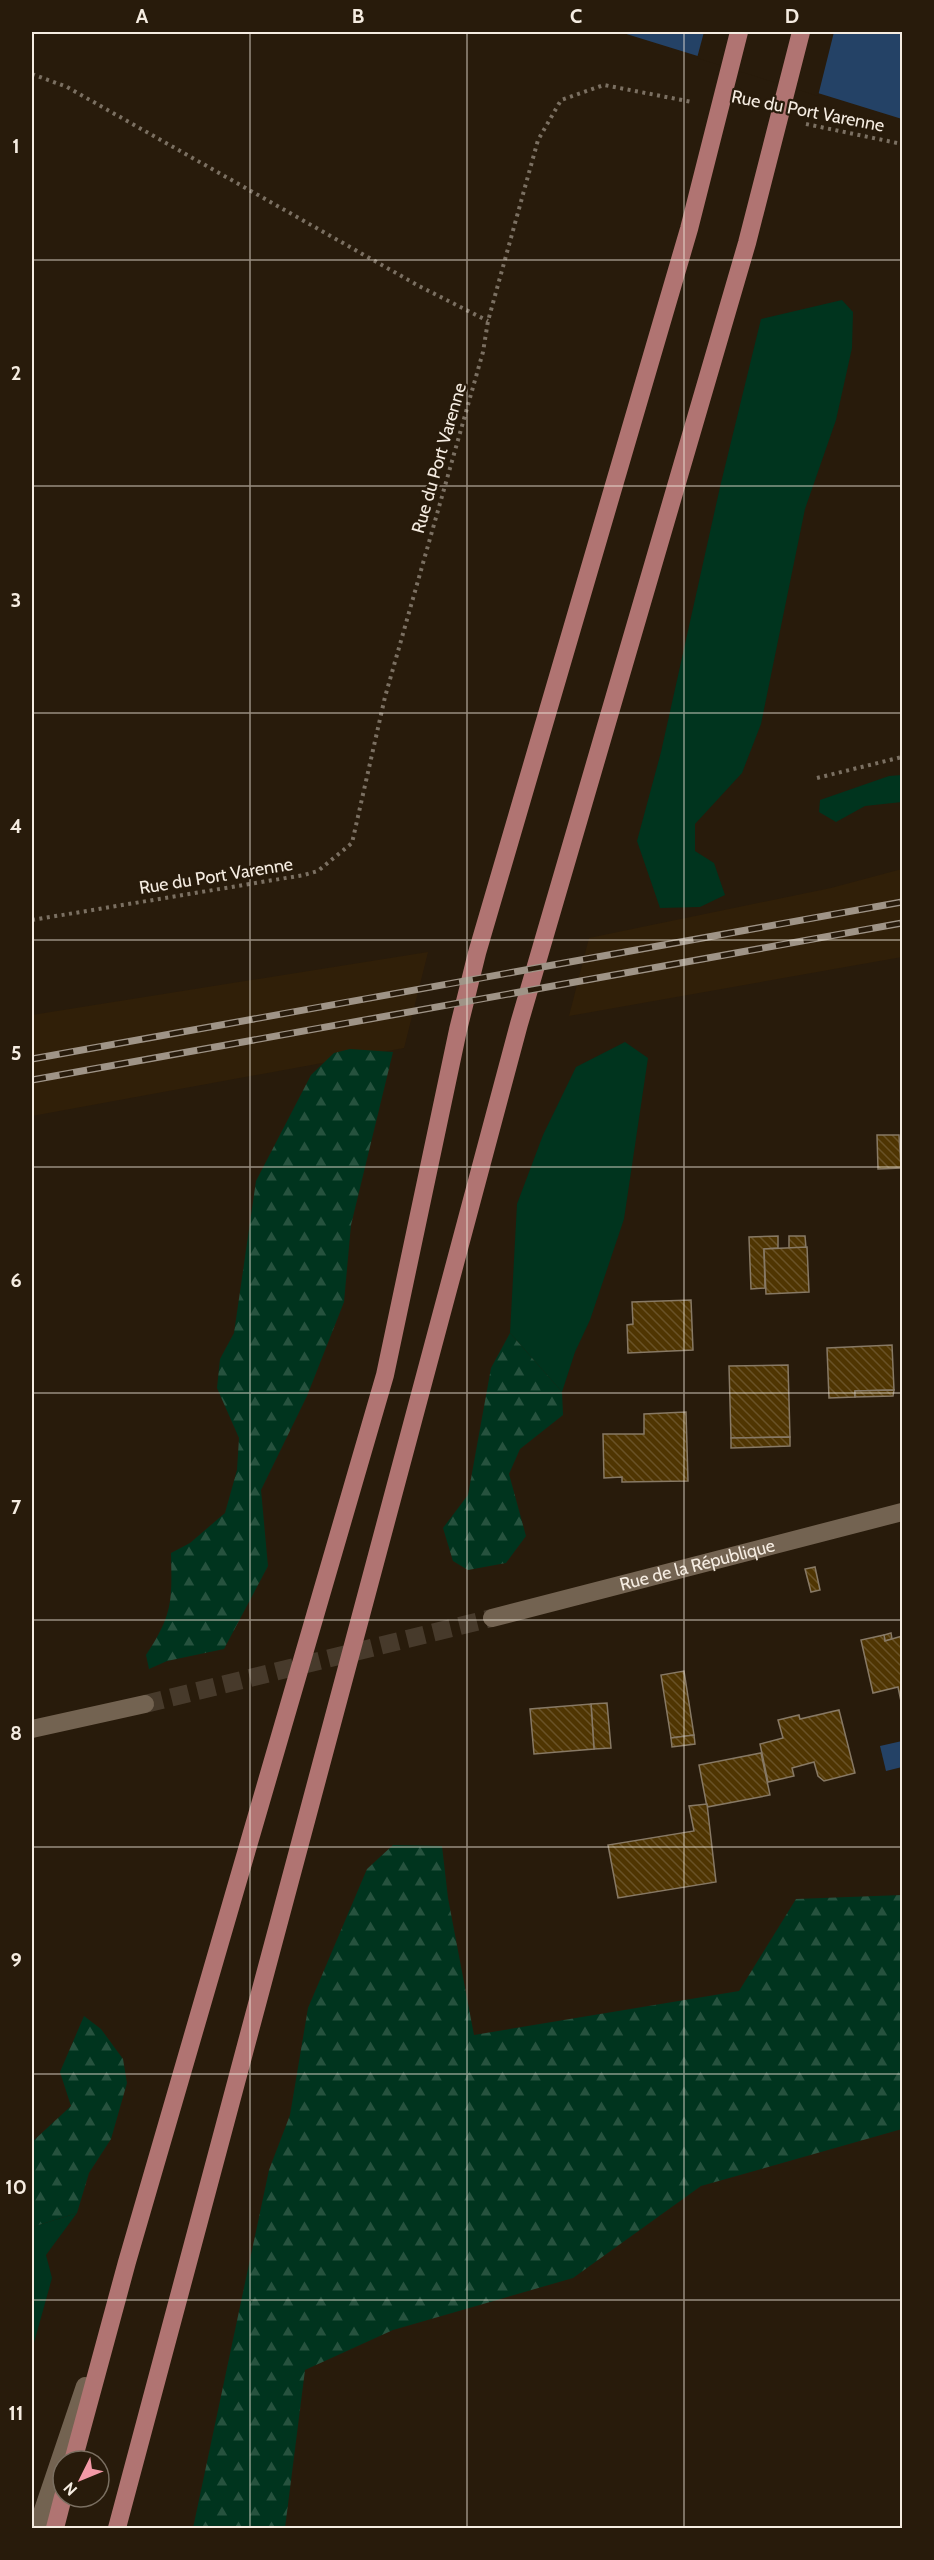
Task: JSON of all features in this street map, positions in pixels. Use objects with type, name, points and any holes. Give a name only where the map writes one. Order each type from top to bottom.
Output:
[{"type":"main road","points":[[76,2449],[128,2262],[385,1375],[458,1030],[477,953],[689,229],[739,32]]},
{"type":"main road","points":[[117,2529],[519,1024],[747,243],[801,32]]},
{"type":"main road","points":[[128,2529],[162,2364]]},
{"type":"main road","points":[[55,2529],[60,2509]]},
{"type":"street","name":"Rue de la République","points":[[492,1618],[903,1512]]},
{"type":"street","points":[[32,1729],[145,1704]]},
{"type":"street","points":[[37,2529],[128,2262]]},
{"type":"path","points":[[32,74],[67,87],[419,286],[488,321]]},
{"type":"path","name":"Rue du Port Varenne","points":[[32,920],[304,875],[318,871],[352,843],[385,697],[483,352],[488,321],[538,140],[561,100],[604,85],[694,103]]},
{"type":"path","name":"Rue du Port Varenne","points":[[796,122],[903,144]]},
{"type":"path","points":[[817,778],[903,757]]},
{"type":"shaded area","points":[[902,869],[902,957],[569,1016],[589,938],[831,888]]},
{"type":"shaded area","points":[[428,952],[404,1048],[32,1116],[32,1015]]},
{"type":"green space","points":[[842,300],[853,312],[852,348],[836,420],[805,509],[761,724],[742,773],[695,824],[695,851],[714,863],[725,895],[700,907],[660,908],[637,841],[661,752],[720,487],[761,319]]},
{"type":"green space","points":[[902,775],[902,802],[865,806],[836,822],[819,812],[820,800],[889,776]]},
{"type":"green space","points":[[625,1042],[648,1058],[624,1219],[590,1320],[575,1352],[562,1392],[510,1333],[517,1204],[543,1135],[576,1067]]},
{"type":"green space","points":[[350,1049],[393,1052],[351,1225],[344,1302],[307,1396],[261,1490],[268,1566],[224,1649],[167,1661],[149,1669],[146,1655],[161,1629],[169,1607],[171,1553],[190,1543],[225,1513],[237,1470],[239,1438],[217,1388],[220,1359],[234,1333],[256,1181],[311,1075],[334,1053]]},
{"type":"green space","points":[[510,1333],[562,1392],[563,1415],[520,1449],[509,1474],[526,1536],[506,1563],[468,1570],[453,1561],[443,1528],[468,1495],[491,1368]]},
{"type":"green space","points":[[393,1845],[442,1846],[448,1898],[474,2035],[739,1991],[796,1899],[902,1895],[902,2129],[701,2186],[573,2278],[393,2330],[305,2370],[285,2528],[193,2528],[269,2170],[290,2115],[308,2008],[367,1869]]},
{"type":"green space","points":[[84,2016],[101,2029],[123,2059],[127,2083],[111,2139],[89,2173],[77,2213],[32,2227],[32,2142],[71,2106],[60,2072]]},
{"type":"green space","points":[[77,2213],[46,2255],[52,2278],[32,2350],[32,2227]]},
{"type":"water","points":[[620,32],[902,32],[902,119]]},
{"type":"water","points":[[902,1741],[902,1767],[886,1771],[880,1746]]},
{"type":"pier","points":[[704,32],[834,32],[818,96],[697,58]]},
{"type":"building","points":[[877,1135],[899,1135],[901,1168],[878,1169]]},
{"type":"building","points":[[778,1236],[778,1248],[764,1249],[765,1288],[751,1289],[749,1237]]},
{"type":"building","points":[[789,1236],[805,1236],[806,1248],[789,1248]]},
{"type":"building","points":[[807,1247],[809,1292],[766,1294],[764,1249]]},
{"type":"building","points":[[691,1300],[693,1350],[628,1353],[627,1325],[633,1324],[632,1302]]},
{"type":"building","points":[[892,1345],[894,1390],[855,1391],[855,1397],[829,1398],[827,1348]]},
{"type":"building","points":[[788,1365],[790,1437],[731,1438],[729,1366]]},
{"type":"building","points":[[894,1390],[893,1396],[855,1397],[855,1391]]},
{"type":"building","points":[[686,1412],[688,1481],[622,1482],[622,1477],[604,1478],[603,1434],[644,1434],[644,1414]]},
{"type":"building","points":[[790,1437],[790,1446],[731,1448],[731,1438]]},
{"type":"building","points":[[815,1567],[820,1590],[811,1592],[805,1569]]},
{"type":"building","points":[[891,1633],[892,1639],[885,1641],[884,1635]]},
{"type":"building","points":[[884,1635],[885,1641],[902,1636],[902,1706],[898,1687],[873,1693],[861,1640]]},
{"type":"building","points":[[684,1671],[694,1735],[671,1738],[661,1675]]},
{"type":"building","points":[[607,1703],[611,1748],[594,1749],[591,1704]]},
{"type":"building","points":[[591,1704],[594,1749],[534,1754],[530,1709]]},
{"type":"building","points":[[839,1710],[855,1773],[824,1781],[818,1776],[814,1762],[792,1768],[794,1776],[768,1782],[760,1744],[783,1738],[778,1720],[799,1715],[800,1719]]},
{"type":"building","points":[[694,1735],[695,1744],[672,1747],[671,1738]]},
{"type":"building","points":[[761,1753],[770,1795],[707,1807],[699,1765]]},
{"type":"building","points":[[707,1804],[716,1882],[618,1898],[608,1845],[694,1831],[689,1806]]},
{"type":"tunnel","points":[[145,1704],[492,1618]]},
{"type":"railway","points":[[32,1059],[902,902]]},
{"type":"railway","points":[[32,1080],[902,923]]}]
